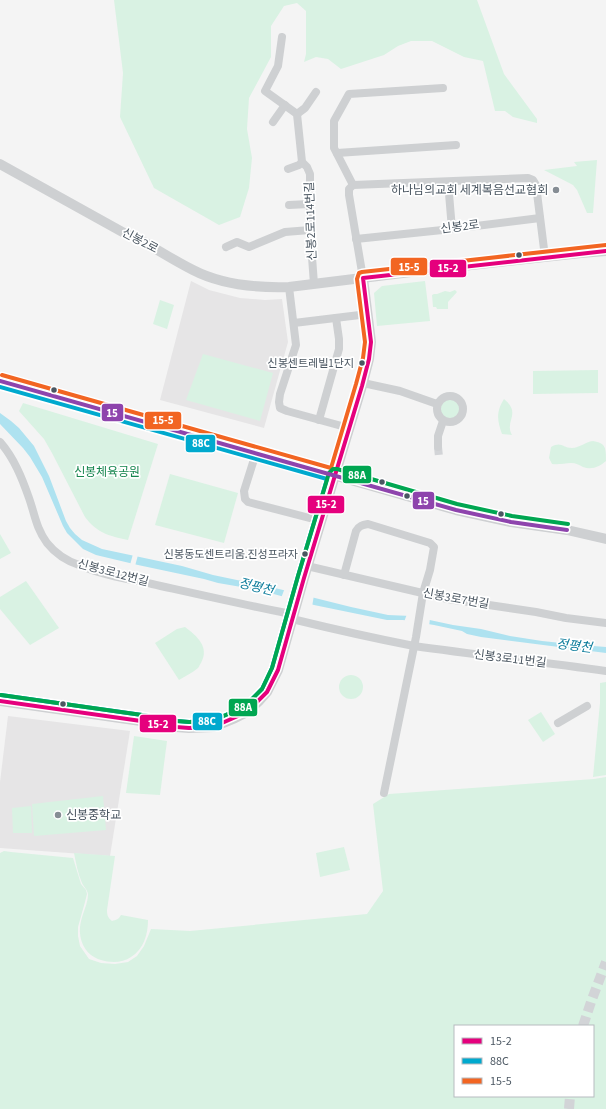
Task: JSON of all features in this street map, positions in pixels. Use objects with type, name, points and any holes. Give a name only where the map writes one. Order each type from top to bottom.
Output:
[{"type":"street","points":[[282,38],[278,66],[265,91],[297,114],[305,108],[316,92]]},
{"type":"street","points":[[353,185],[334,148],[334,121],[349,94],[443,88]]},
{"type":"street","points":[[273,122],[285,105]]},
{"type":"street","name":"신봉2로114번길","points":[[297,114],[302,162],[307,167],[310,174],[311,186],[309,204],[314,284]]},
{"type":"street","points":[[337,153],[456,145]]},
{"type":"street","points":[[288,169],[299,166],[302,162]]},
{"type":"street","name":"신봉2로","points":[[0,164],[126,234],[134,236],[193,270],[245,286],[272,288],[289,287],[606,251]]},
{"type":"street","points":[[0,701],[189,728],[213,726],[235,718],[247,712],[267,692],[278,670],[307,566],[370,359],[371,342],[368,314],[349,195],[349,189],[353,185],[528,178],[533,180],[536,185],[545,257]]},
{"type":"street","points":[[448,182],[452,229]]},
{"type":"street","points":[[289,205],[309,204]]},
{"type":"street","name":"신봉2로","points":[[356,238],[452,229],[540,218]]},
{"type":"street","points":[[226,247],[237,242],[249,247],[285,232],[310,230]]},
{"type":"street","points":[[289,287],[296,345],[279,402],[280,408],[349,428]]},
{"type":"street","points":[[294,323],[368,314]]},
{"type":"street","points":[[320,420],[339,349],[336,318]]},
{"type":"street","points":[[0,381],[456,510],[511,522],[567,530],[606,539]]},
{"type":"street","points":[[363,382],[400,391],[437,404]]},
{"type":"street","points":[[448,396],[457,398],[462,405],[462,414],[457,421],[449,423],[443,421],[436,413],[439,400],[448,396]]},
{"type":"street","points":[[438,447],[438,436],[443,421]]},
{"type":"street","name":"신봉3로12번길","points":[[0,442],[12,458],[20,475],[37,526],[42,536],[49,545],[67,560],[91,570],[294,615]]},
{"type":"street","points":[[256,453],[244,491],[245,499],[248,502],[321,522]]},
{"type":"street","points":[[344,575],[357,530],[363,525],[368,524],[430,543],[434,547],[423,593],[416,637],[384,793]]},
{"type":"street","name":"신봉3로7번길","points":[[307,566],[448,599],[606,623]]},
{"type":"street","name":"신봉3로11번길","points":[[294,615],[353,634],[414,646],[606,671]]},
{"type":"street","points":[[558,723],[587,706]]},
{"type":"shaded area","points":[[191,281],[209,290],[240,298],[265,300],[282,299],[288,342],[264,428],[160,400]]},
{"type":"shaded area","name":"신봉중학교","points":[[8,716],[130,731],[110,856],[0,848],[0,782]]},
{"type":"green space","points":[[114,0],[477,0],[504,74],[537,119],[537,123],[513,117],[505,111],[495,111],[483,61],[464,57],[432,41],[411,41],[398,46],[384,55],[341,69],[328,59],[316,57],[304,62],[306,54],[306,11],[297,3],[284,6],[271,26],[271,57],[249,98],[247,129],[252,158],[249,188],[240,217],[219,225],[154,188],[120,117],[123,73]]},
{"type":"green space","points":[[597,160],[593,213],[587,213],[577,190],[573,185],[544,170],[577,166],[574,162]]},
{"type":"green space","points":[[425,281],[430,321],[377,326],[374,293],[382,286]]},
{"type":"green space","points":[[455,290],[457,292],[448,302],[448,309],[437,309],[436,307],[433,307],[432,295]]},
{"type":"green space","points":[[160,300],[174,305],[167,329],[153,324]]},
{"type":"green space","points":[[203,354],[273,373],[260,421],[186,400]]},
{"type":"green space","points":[[598,370],[598,393],[533,394],[533,371]]},
{"type":"green space","points":[[450,396],[459,400],[463,409],[459,418],[450,422],[441,418],[437,409],[441,400]]},
{"type":"green space","points":[[504,399],[512,409],[510,430],[512,435],[502,434],[499,424],[498,416]]},
{"type":"green space","name":"신봉체육공원","points":[[23,403],[158,444],[128,540],[104,533],[94,527],[85,517],[44,439],[19,411]]},
{"type":"green space","points":[[593,441],[601,443],[605,449],[606,461],[601,465],[589,468],[573,463],[552,464],[549,458],[551,447],[555,445],[575,448]]},
{"type":"green space","points":[[170,474],[238,493],[224,543],[155,525]]},
{"type":"green space","points":[[0,534],[11,553],[0,559]]},
{"type":"green space","points":[[26,581],[59,628],[30,645],[0,609],[0,597]]},
{"type":"green space","points":[[185,627],[198,638],[204,652],[198,668],[179,680],[155,643],[177,629]]},
{"type":"green space","points":[[351,675],[360,678],[363,687],[360,696],[351,699],[342,696],[339,687],[342,678]]},
{"type":"green space","points":[[606,682],[606,775],[593,777],[600,703],[600,683]]},
{"type":"green space","points":[[541,712],[555,734],[543,742],[528,720]]},
{"type":"green space","points":[[134,736],[167,741],[160,795],[126,793]]},
{"type":"green space","points":[[606,777],[606,1109],[0,1109],[0,853],[4,851],[73,858],[81,884],[86,890],[87,894],[78,927],[80,946],[89,959],[101,963],[115,964],[128,962],[137,956],[144,946],[151,929],[190,931],[367,914],[383,891],[373,804],[389,794]]},
{"type":"green space","points":[[103,796],[106,830],[34,836],[32,804]]},
{"type":"green space","points":[[31,806],[32,833],[13,833],[12,808]]},
{"type":"green space","points":[[344,847],[350,870],[320,877],[316,853]]},
{"type":"green space","points":[[74,853],[115,856],[107,910],[108,916],[112,921],[121,915],[148,920],[146,936],[142,945],[135,954],[128,959],[116,962],[101,960],[90,954],[83,945],[80,927],[88,894],[79,876]]},
{"type":"water","name":"정평천","points":[[0,413],[19,428],[34,446],[49,476],[70,528],[82,540],[102,549],[182,566],[213,575],[388,615],[411,616],[542,641],[606,647],[606,653],[481,637],[434,625],[403,620],[387,620],[314,605],[259,590],[218,583],[96,555],[83,549],[67,533],[42,477],[23,448],[0,424]]},
{"type":"pier","points":[[133,554],[138,555],[135,566],[130,565]]},
{"type":"pier","points":[[285,588],[314,595],[312,607],[281,598]]},
{"type":"pier","points":[[407,614],[430,618],[429,627],[404,622]]},
{"type":"tunnel","points":[[438,447],[439,457]]},
{"type":"tunnel","points":[[583,1025],[606,962]]},
{"type":"tunnel","points":[[569,1109],[570,1097]]},
{"type":"transit line","name":"15-5","points":[[2,375],[331,468],[363,358],[365,342],[357,279],[359,273],[606,245]]},
{"type":"transit line","name":"15-2","points":[[0,701],[189,728],[213,727],[247,712],[267,692],[278,670],[362,386],[369,359],[371,342],[363,278],[606,251]]},
{"type":"transit line","name":"15","points":[[0,381],[456,510],[511,522],[567,530]]},
{"type":"transit line","name":"88C","points":[[0,387],[327,479],[272,668],[262,689],[244,707],[212,721],[189,722],[1,695]]},
{"type":"transit line","name":"88A","points":[[1,695],[189,722],[212,721],[244,707],[262,689],[272,668],[329,473],[333,469],[457,504],[512,516],[568,524]]},
{"type":"place","name":"하나님의교회 세계복음선교협회","points":[[556,190]]},
{"type":"place","name":"신봉센트레빌1단지","points":[[362,363]]},
{"type":"place","name":"신봉동도센트리움.진성프라자","points":[[305,554]]},
{"type":"place","name":"신봉중학교","points":[[58,815]]}]
